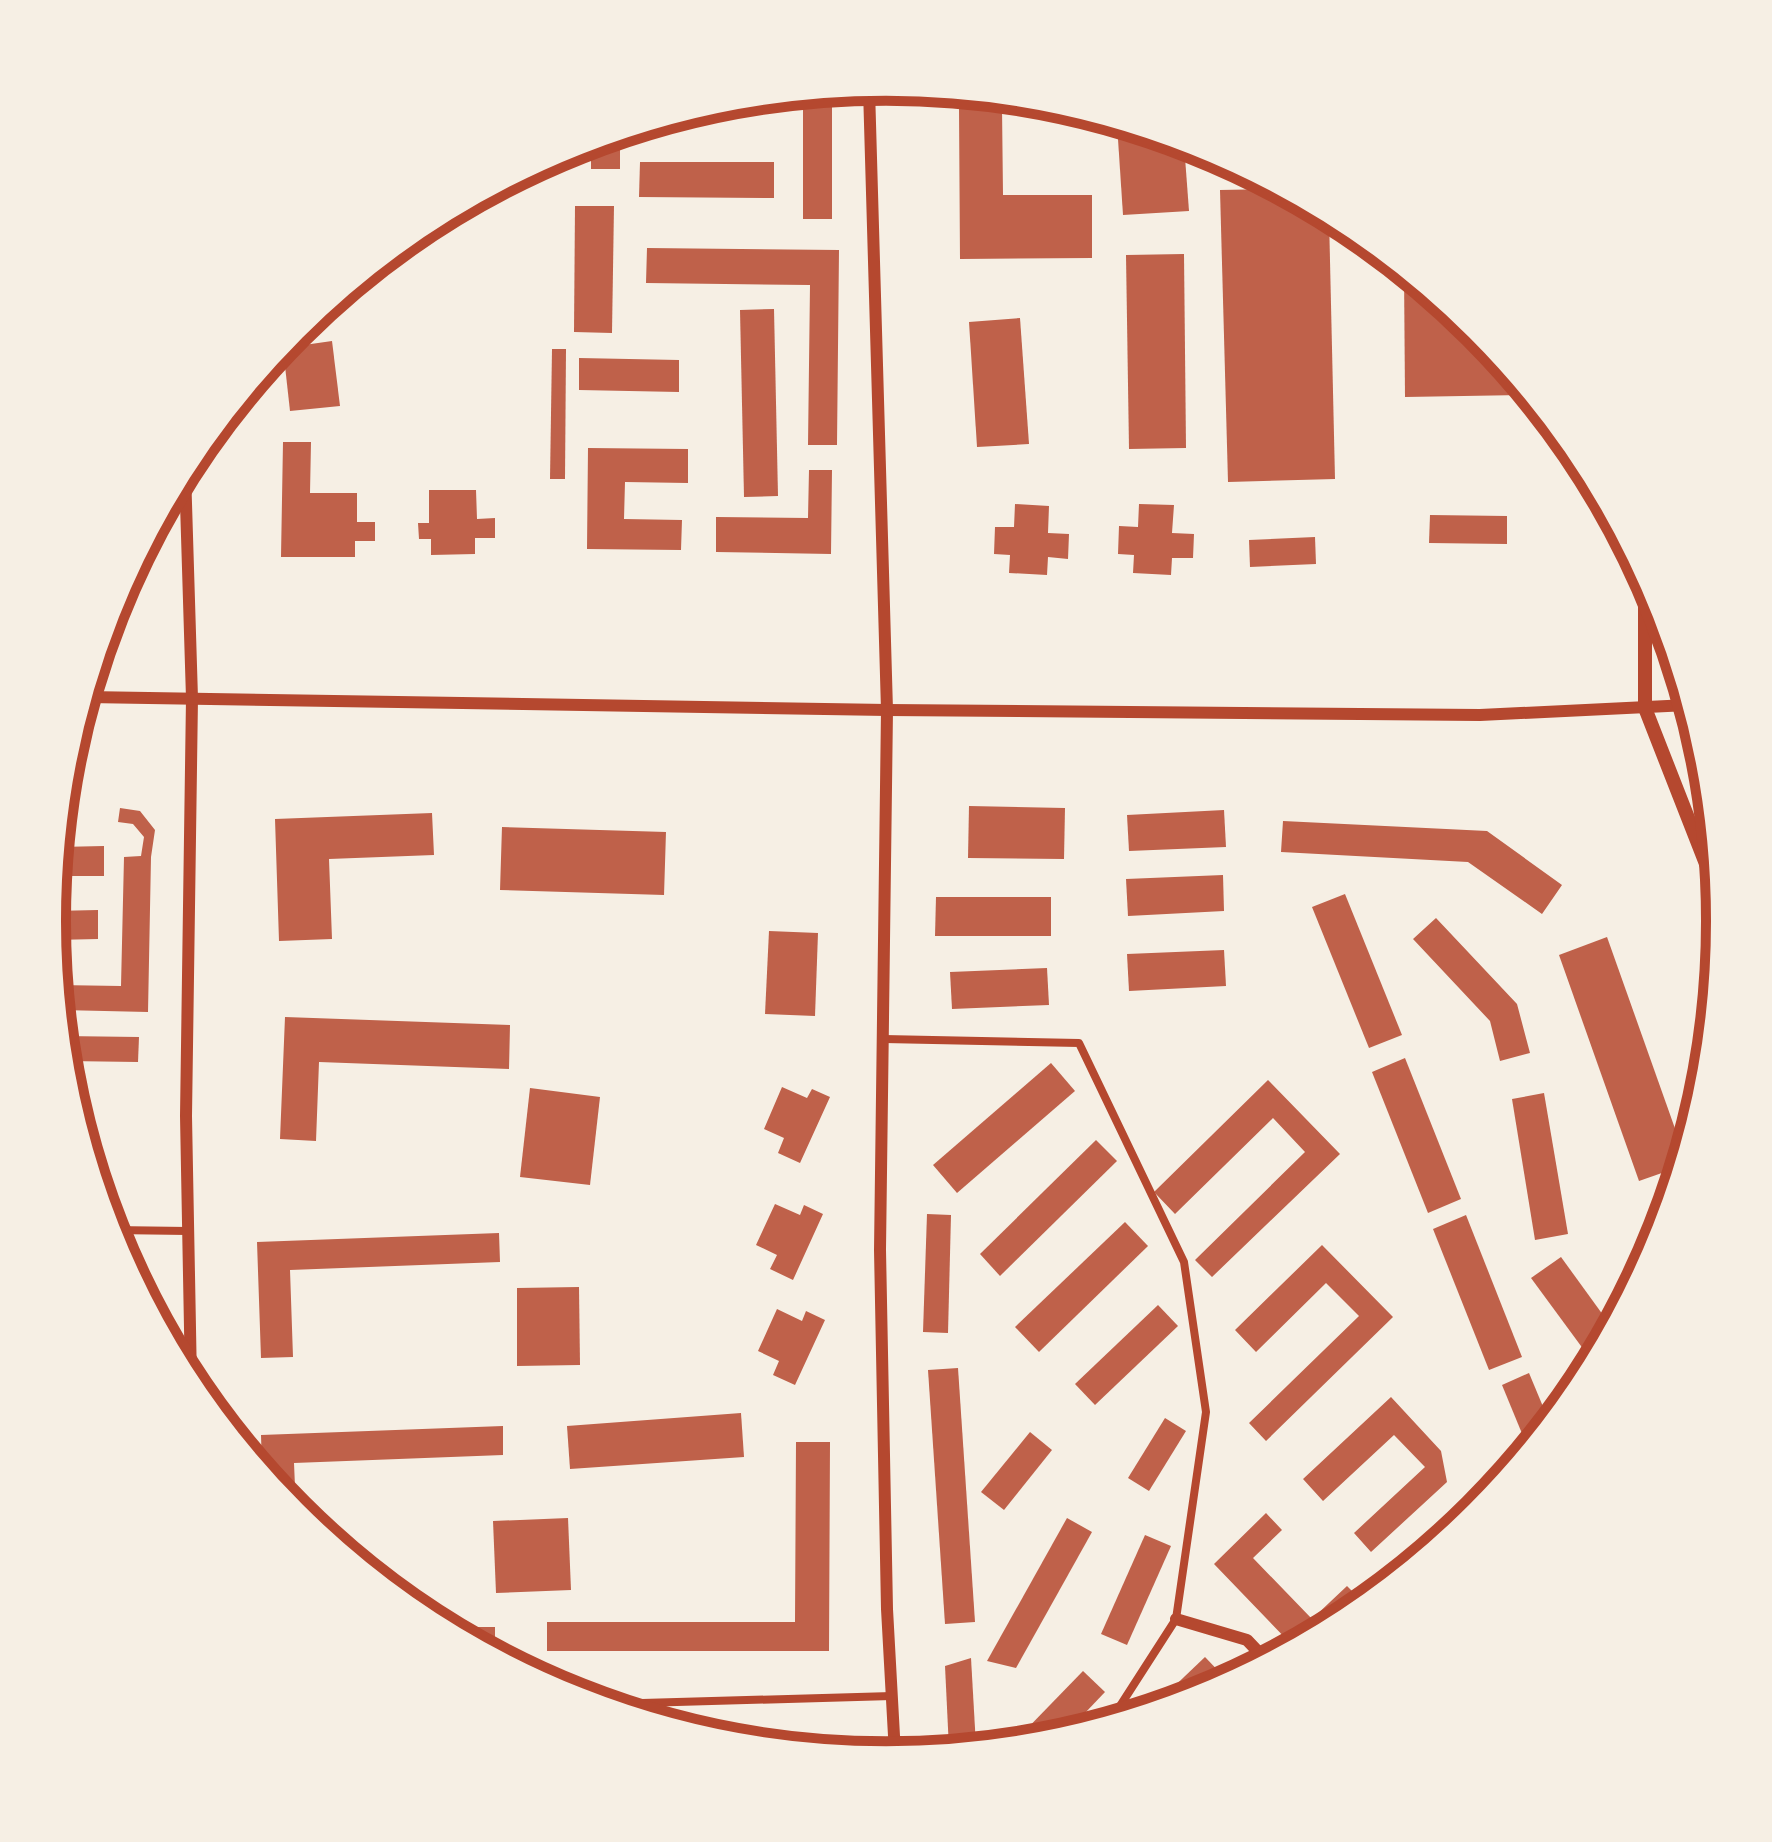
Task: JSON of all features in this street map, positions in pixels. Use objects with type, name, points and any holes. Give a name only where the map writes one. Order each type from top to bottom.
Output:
[{"type":"main road","points":[[1645,610],[1645,708],[1703,856]]},
{"type":"street","points":[[869,102],[887,710],[880,1250],[887,1593],[894,1741]]},
{"type":"street","points":[[186,495],[192,698],[186,1116],[190,1355]]},
{"type":"street","points":[[98,697],[887,710],[1480,715],[1677,706]]},
{"type":"street","points":[[884,1039],[1079,1043],[1184,1262],[1206,1412],[1176,1619],[1120,1706]]},
{"type":"street","points":[[126,1230],[188,1231]]},
{"type":"street","points":[[1176,1619],[1247,1640],[1258,1651]]},
{"type":"street","points":[[642,1703],[892,1696]]},
{"type":"building","points":[[832,103],[832,219],[803,219],[803,109],[773,109]]},
{"type":"building","points":[[959,108],[1002,110],[1003,195],[1092,195],[1092,258],[960,259]]},
{"type":"building","points":[[1118,135],[1185,158],[1189,211],[1123,215]]},
{"type":"building","points":[[620,146],[620,169],[591,169],[591,156]]},
{"type":"building","points":[[640,162],[774,162],[774,198],[639,197]]},
{"type":"building","points":[[1255,189],[1329,231],[1335,479],[1228,482],[1220,190]]},
{"type":"building","points":[[575,206],[614,206],[612,333],[574,332]]},
{"type":"building","points":[[647,248],[839,250],[837,445],[808,445],[810,285],[646,283]]},
{"type":"building","points":[[1184,254],[1186,448],[1129,449],[1126,255]]},
{"type":"building","points":[[1404,285],[1466,341],[1515,395],[1405,397]]},
{"type":"building","points":[[774,309],[778,496],[744,497],[740,310]]},
{"type":"building","points":[[1020,318],[1029,444],[977,447],[969,322]]},
{"type":"building","points":[[332,341],[340,406],[290,411],[285,363],[302,345]]},
{"type":"building","points":[[552,349],[566,349],[565,479],[550,479]]},
{"type":"building","points":[[579,358],[679,360],[679,392],[579,390]]},
{"type":"building","points":[[283,442],[311,442],[310,493],[357,493],[357,522],[375,522],[375,541],[355,541],[355,557],[281,557]]},
{"type":"building","points":[[588,448],[688,449],[688,483],[625,482],[624,519],[682,520],[681,550],[587,549]]},
{"type":"building","points":[[809,470],[832,470],[831,554],[716,552],[716,517],[808,518]]},
{"type":"building","points":[[429,490],[476,490],[477,519],[495,518],[495,538],[475,538],[475,554],[431,555],[431,539],[419,539],[418,523],[429,523]]},
{"type":"building","points":[[1015,504],[1049,506],[1048,533],[1069,534],[1068,559],[1048,557],[1047,575],[1009,573],[1010,555],[994,554],[995,527],[1014,527]]},
{"type":"building","points":[[1139,504],[1174,505],[1172,533],[1194,534],[1193,558],[1172,558],[1171,575],[1133,573],[1134,555],[1118,554],[1119,526],[1138,527]]},
{"type":"building","points":[[1430,515],[1507,516],[1507,544],[1429,543]]},
{"type":"building","points":[[1315,537],[1316,564],[1250,567],[1249,540]]},
{"type":"building","points":[[969,806],[1065,808],[1064,859],[968,858]]},
{"type":"building","points":[[120,808],[140,811],[155,830],[151,857],[148,1012],[71,1010],[69,985],[121,986],[124,857],[141,856],[144,837],[133,824],[118,822]]},
{"type":"building","points":[[1224,810],[1226,847],[1129,851],[1127,815]]},
{"type":"building","points":[[432,813],[434,855],[329,859],[332,939],[279,941],[275,819]]},
{"type":"building","points":[[1283,821],[1487,831],[1562,885],[1542,914],[1468,862],[1281,852]]},
{"type":"building","points":[[502,827],[666,832],[664,895],[500,890]]},
{"type":"building","points":[[104,846],[104,876],[68,876],[70,847]]},
{"type":"building","points":[[1223,875],[1224,911],[1128,916],[1126,879]]},
{"type":"building","points":[[1345,894],[1402,1035],[1369,1048],[1312,907]]},
{"type":"building","points":[[936,897],[1051,897],[1051,936],[935,936]]},
{"type":"building","points":[[98,910],[98,939],[67,940],[66,911]]},
{"type":"building","points":[[1436,918],[1517,1004],[1530,1053],[1500,1061],[1490,1021],[1413,939]]},
{"type":"building","points":[[769,931],[818,933],[815,1016],[765,1014]]},
{"type":"building","points":[[1607,937],[1677,1135],[1666,1171],[1639,1181],[1559,955]]},
{"type":"building","points":[[1224,950],[1226,986],[1129,991],[1127,954]]},
{"type":"building","points":[[1047,968],[1049,1005],[952,1009],[950,972]]},
{"type":"building","points":[[285,1017],[510,1025],[509,1069],[319,1062],[316,1141],[280,1139]]},
{"type":"building","points":[[74,1036],[139,1037],[138,1062],[79,1061]]},
{"type":"building","points":[[1405,1058],[1461,1199],[1428,1213],[1372,1072]]},
{"type":"building","points":[[1051,1063],[1075,1091],[957,1193],[933,1165]]},
{"type":"building","points":[[1268,1080],[1340,1154],[1212,1277],[1195,1260],[1305,1152],[1273,1118],[1175,1214],[1154,1192]]},
{"type":"building","points":[[782,1087],[807,1098],[812,1089],[830,1097],[800,1163],[778,1153],[784,1138],[764,1129]]},
{"type":"building","points":[[530,1088],[600,1097],[590,1185],[520,1177]]},
{"type":"building","points":[[1544,1093],[1568,1234],[1535,1240],[1512,1099]]},
{"type":"building","points":[[1096,1140],[1117,1161],[1000,1276],[980,1254]]},
{"type":"building","points":[[775,1204],[800,1215],[804,1205],[823,1214],[793,1280],[770,1269],[777,1255],[756,1245]]},
{"type":"building","points":[[927,1214],[951,1215],[948,1333],[923,1332]]},
{"type":"building","points":[[1466,1215],[1522,1357],[1489,1370],[1433,1229]]},
{"type":"building","points":[[1125,1222],[1148,1246],[1039,1352],[1015,1327]]},
{"type":"building","points":[[499,1233],[500,1262],[290,1270],[293,1357],[261,1358],[257,1242]]},
{"type":"building","points":[[1322,1245],[1393,1317],[1266,1441],[1249,1423],[1359,1316],[1326,1283],[1256,1352],[1235,1330]]},
{"type":"building","points":[[1561,1257],[1604,1316],[1584,1350],[1531,1278]]},
{"type":"building","points":[[579,1287],[580,1365],[517,1366],[517,1288]]},
{"type":"building","points":[[1158,1305],[1178,1326],[1095,1405],[1075,1384]]},
{"type":"building","points":[[777,1309],[802,1321],[806,1311],[825,1320],[795,1385],[773,1375],[779,1361],[758,1351]]},
{"type":"building","points":[[958,1368],[975,1622],[945,1624],[928,1370]]},
{"type":"building","points":[[1529,1373],[1544,1410],[1523,1437],[1502,1385]]},
{"type":"building","points":[[1391,1397],[1441,1451],[1447,1482],[1371,1552],[1354,1533],[1425,1467],[1394,1435],[1323,1501],[1303,1479]]},
{"type":"building","points":[[741,1413],[744,1457],[570,1469],[567,1426]]},
{"type":"building","points":[[1165,1418],[1186,1431],[1149,1491],[1128,1478]]},
{"type":"building","points":[[503,1426],[503,1455],[294,1463],[295,1490],[262,1453],[261,1435]]},
{"type":"building","points":[[1030,1432],[1052,1450],[1004,1510],[981,1492]]},
{"type":"building","points":[[796,1442],[830,1442],[829,1651],[547,1651],[547,1622],[795,1622]]},
{"type":"building","points":[[1266,1513],[1282,1530],[1253,1558],[1312,1619],[1347,1586],[1355,1594],[1284,1637],[1214,1564]]},
{"type":"building","points":[[568,1518],[571,1590],[496,1593],[493,1521]]},
{"type":"building","points":[[1067,1518],[1092,1532],[1016,1668],[987,1661]]},
{"type":"building","points":[[1145,1535],[1171,1546],[1127,1645],[1101,1634]]},
{"type":"building","points":[[469,1627],[495,1627],[495,1641]]},
{"type":"building","points":[[1205,1657],[1218,1671],[1200,1679],[1171,1689]]},
{"type":"building","points":[[971,1658],[975,1736],[948,1738],[945,1666]]},
{"type":"building","points":[[1083,1671],[1105,1692],[1081,1717],[1027,1728]]}]
